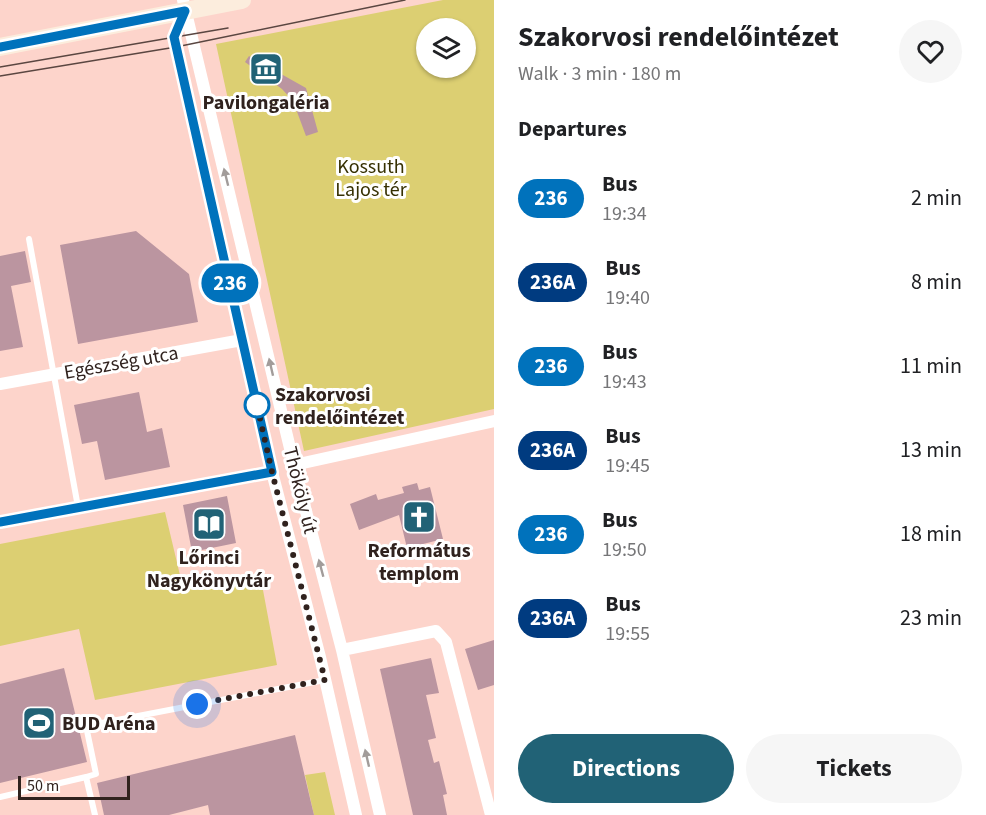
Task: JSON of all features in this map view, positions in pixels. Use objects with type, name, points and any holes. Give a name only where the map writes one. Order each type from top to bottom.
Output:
[{"type":"main road","points":[[0,47],[184,6],[242,0]]},
{"type":"street","name":"Thököly út","points":[[184,6],[294,465],[342,650],[380,815]]},
{"type":"street","name":"Thököly út","points":[[184,6],[174,37],[272,472],[325,680],[356,815]]},
{"type":"street","points":[[195,133],[214,129]]},
{"type":"street","name":"Egészség utca","points":[[0,384],[242,340]]},
{"type":"street","points":[[294,465],[494,421]]},
{"type":"street","points":[[0,522],[272,472]]},
{"type":"street","points":[[342,650],[436,631],[446,642],[491,815]]},
{"type":"lane","points":[[28,239],[78,507]]},
{"type":"lane","points":[[0,797],[96,774],[86,726],[325,680]]},
{"type":"lane","points":[[86,777],[95,815]]},
{"type":"green space","name":"Kossuth Lajos tér","points":[[443,0],[494,0],[494,409],[304,451],[216,44]]},
{"type":"green space","points":[[165,512],[183,588],[260,574],[277,665],[95,700],[79,629],[0,646],[0,544]]},
{"type":"green space","points":[[325,772],[335,815],[314,815],[305,775]]},
{"type":"building","points":[[249,56],[306,88],[318,132],[306,136],[293,101],[282,89],[245,62]]},
{"type":"building","points":[[136,231],[189,274],[198,322],[78,344],[60,245]]},
{"type":"building","points":[[25,251],[31,282],[11,286],[23,347],[0,351],[0,256]]},
{"type":"building","points":[[139,392],[147,432],[162,428],[170,467],[105,480],[97,441],[82,444],[74,405]]},
{"type":"building","name":"Református templom","points":[[417,483],[419,490],[430,487],[443,539],[407,548],[399,515],[359,530],[350,504],[376,494],[378,500],[404,493],[402,487]]},
{"type":"building","name":"Lőrinci Nagykönyvtár","points":[[227,496],[236,543],[192,552],[183,505]]},
{"type":"building","points":[[494,640],[494,685],[478,690],[465,649]]},
{"type":"building","points":[[431,658],[439,693],[426,695],[436,738],[428,740],[434,763],[439,761],[447,794],[443,795],[447,815],[413,815],[380,669]]},
{"type":"building","name":"BUD Aréna","points":[[64,668],[87,762],[0,783],[0,684]]},
{"type":"building","points":[[295,735],[314,815],[210,815],[208,805],[169,815],[104,815],[97,783]]},
{"type":"tram line","points":[[0,76],[176,47],[405,0]]},
{"type":"tram line","points":[[0,67],[228,28]]},
{"type":"bus line","name":"236","points":[[0,47],[185,11],[174,37],[272,472],[0,522]]},
{"type":"place","name":"Pavilongaléria","points":[[266,69]]},
{"type":"place","name":"Szakorvosi rendelőintézet","points":[[257,405]]},
{"type":"place","name":"Református templom","points":[[419,517]]},
{"type":"place","name":"Lőrinci Nagykönyvtár","points":[[209,524]]},
{"type":"place","name":"BUD Aréna","points":[[39,723]]},
{"type":"route","points":[[197,704],[325,680],[257,405]]}]
